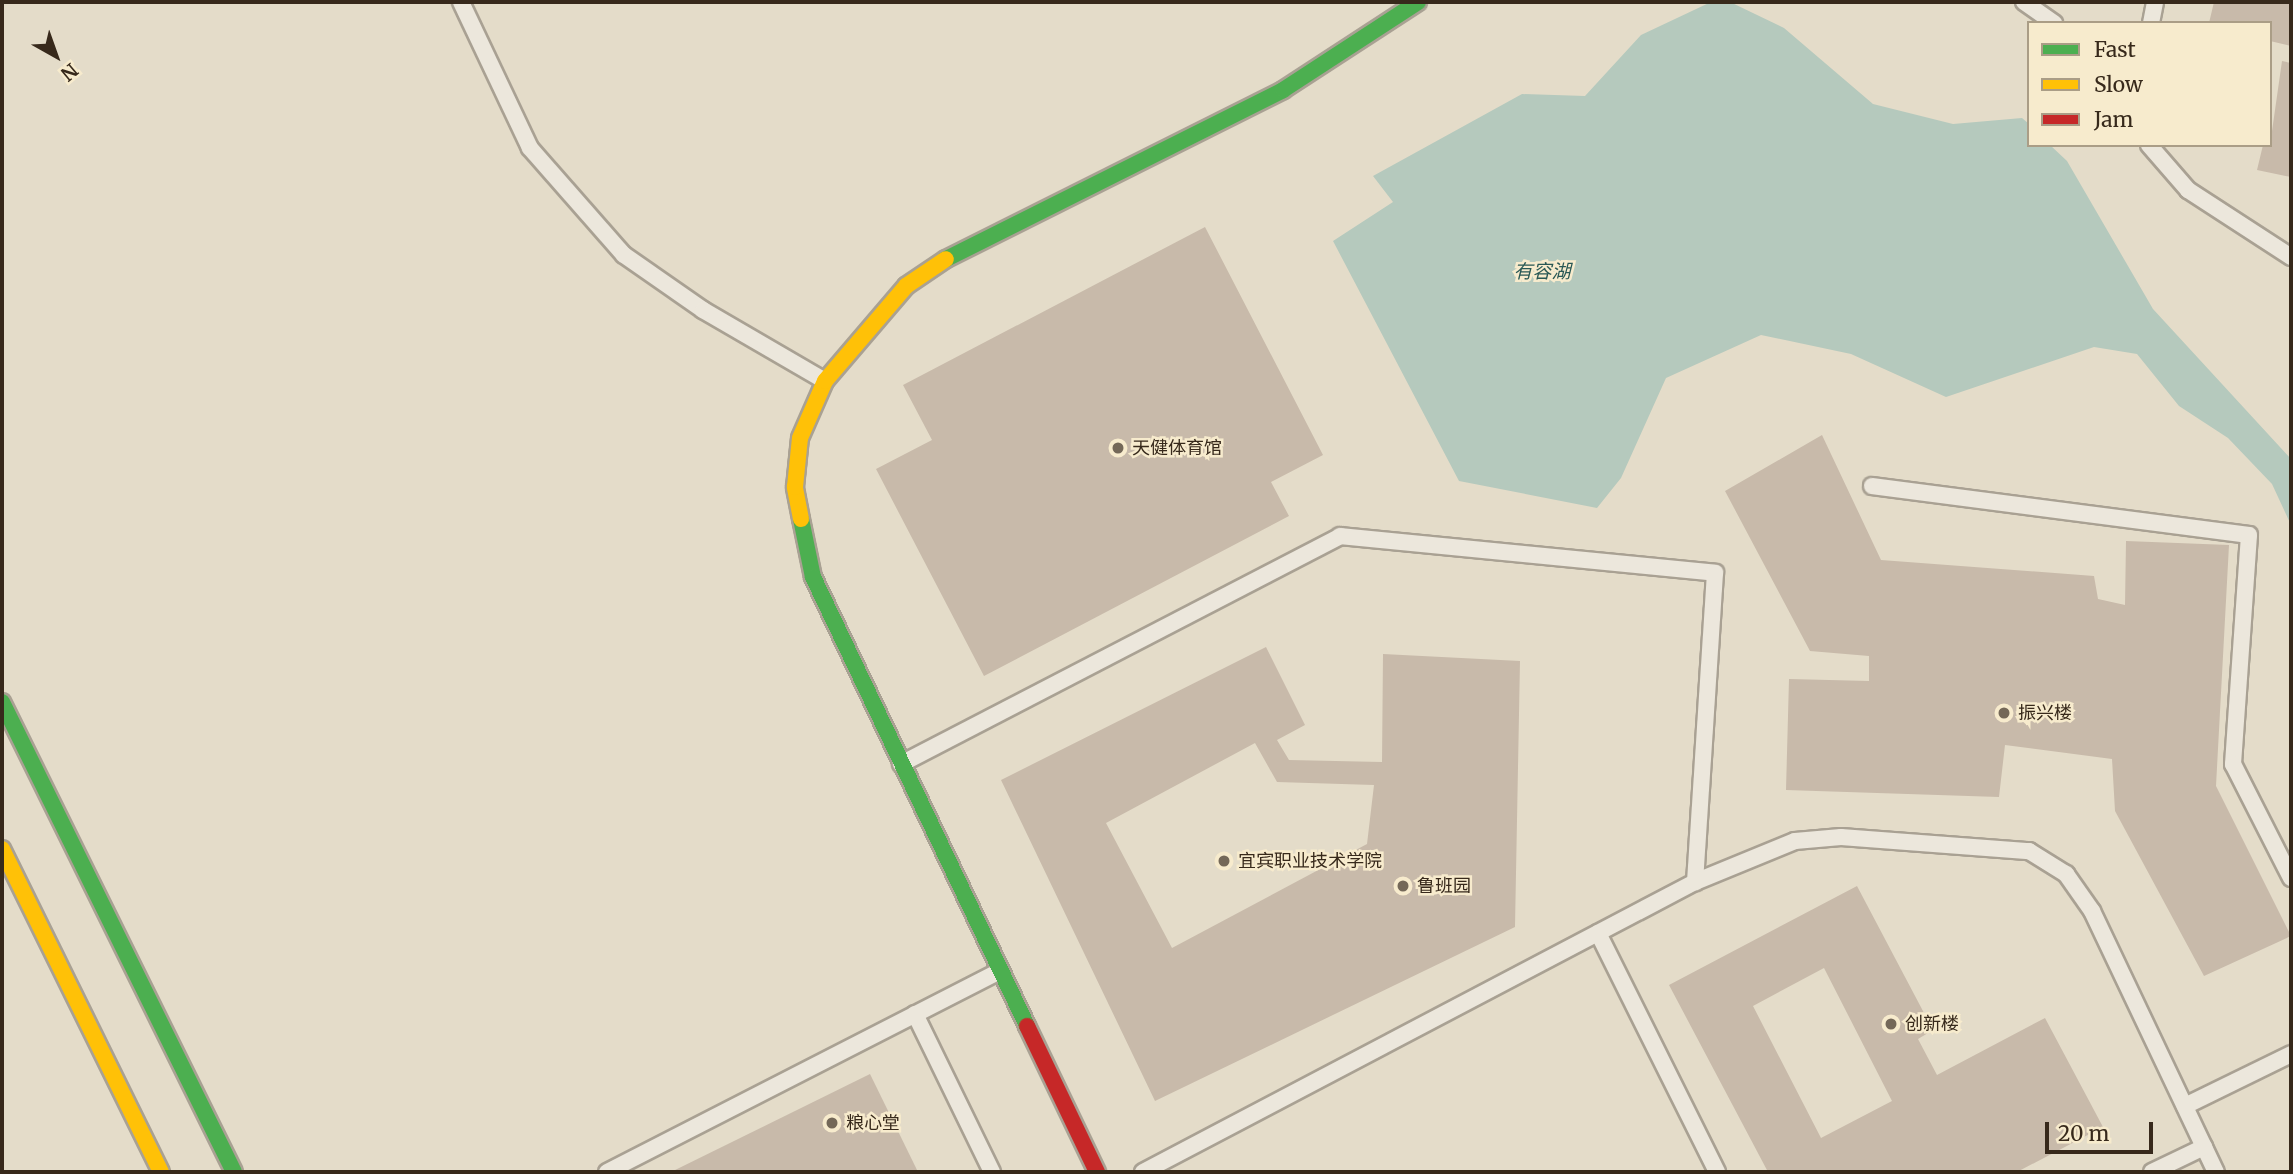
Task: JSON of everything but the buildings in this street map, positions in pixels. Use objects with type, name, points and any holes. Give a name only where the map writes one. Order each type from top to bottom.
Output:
[{"type":"street","points":[[1097,1172],[813,577],[801,533],[794,487],[800,438],[825,381],[906,286],[950,256],[1283,90],[1418,2]]},
{"type":"street","points":[[2,702],[234,1172]]},
{"type":"street","points":[[2,849],[161,1172]]},
{"type":"lane","points":[[461,2],[530,148],[624,255],[703,310],[825,381]]},
{"type":"lane","points":[[2024,2],[2051,21]]},
{"type":"lane","points":[[2151,21],[2155,2]]},
{"type":"lane","points":[[2151,147],[2188,190],[2291,257]]},
{"type":"lane","points":[[1872,486],[2249,535],[2233,764],[2291,878]]},
{"type":"lane","points":[[901,764],[1340,536],[1715,573],[1695,882]]},
{"type":"lane","points":[[1143,1172],[1695,882],[1795,841],[1841,836],[2029,851],[2066,874],[2092,911],[2216,1172]]},
{"type":"lane","points":[[1598,933],[1717,1172]]},
{"type":"lane","points":[[607,1172],[999,971]]},
{"type":"lane","points":[[915,1014],[992,1172]]},
{"type":"lane","points":[[2185,1106],[2291,1054]]},
{"type":"lane","points":[[2152,1172],[2204,1147]]},
{"type":"water","name":"有容湖","points":[[1711,2],[1730,2],[1784,28],[1873,104],[1953,124],[2022,118],[2027,122],[2027,147],[2052,147],[2067,161],[2153,309],[2291,459],[2291,525],[2272,484],[2228,438],[2179,406],[2137,354],[2094,347],[1946,397],[1851,354],[1761,335],[1666,378],[1621,478],[1597,508],[1459,481],[1333,241],[1393,202],[1373,176],[1522,94],[1585,96],[1641,35]]},
{"type":"traffic: fast","points":[[946,259],[1283,90],[1418,2]]},
{"type":"traffic: fast","points":[[801,519],[813,577],[1027,1026]]},
{"type":"traffic: fast","points":[[2,702],[234,1172]]},
{"type":"traffic: slow","points":[[801,519],[795,487],[800,438],[825,381],[906,286],[946,259]]},
{"type":"traffic: slow","points":[[2,849],[161,1172]]},
{"type":"traffic: jam","points":[[1027,1026],[1097,1172]]},
{"type":"place","name":"天健体育馆","points":[[1118,448]]},
{"type":"place","name":"振兴楼","points":[[2004,713]]},
{"type":"place","name":"宜宾职业技术学院","points":[[1224,861]]},
{"type":"place","name":"鲁班园","points":[[1403,886]]},
{"type":"place","name":"创新楼","points":[[1891,1024]]},
{"type":"place","name":"粮心堂","points":[[832,1123]]}]
